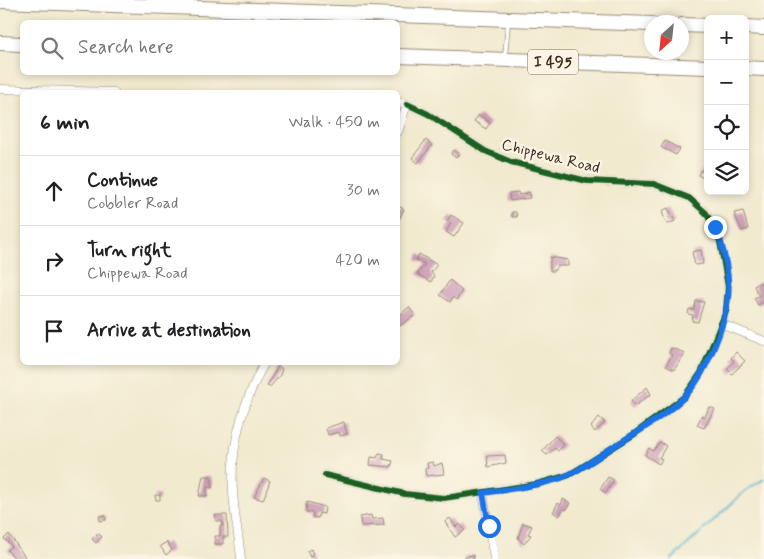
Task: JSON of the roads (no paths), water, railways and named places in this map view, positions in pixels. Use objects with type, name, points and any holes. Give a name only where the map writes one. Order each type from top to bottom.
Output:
[{"type":"highway","points":[[0,1],[644,24]]},
{"type":"highway","points":[[689,25],[704,26]]},
{"type":"highway","points":[[749,27],[764,28]]},
{"type":"highway","points":[[0,43],[20,44]]},
{"type":"highway","name":"I 495","points":[[400,56],[704,67]]},
{"type":"highway","points":[[749,68],[764,68]]},
{"type":"street","points":[[0,89],[38,90]]},
{"type":"street","name":"Chippewa Road","points":[[325,475],[405,494],[431,498],[483,493],[548,482],[568,475],[667,411],[684,397],[694,384],[722,324],[728,291],[722,248],[713,223],[694,201],[660,185],[588,181],[511,162],[485,151],[423,111],[400,102]]},
{"type":"street","points":[[400,126],[407,104]]},
{"type":"street","points":[[722,324],[764,341]]},
{"type":"street","points":[[241,559],[233,489],[234,453],[242,412],[264,365]]},
{"type":"street","points":[[483,493],[494,559]]},
{"type":"lane","points":[[505,60],[508,18]]},
{"type":"waterway","points":[[672,559],[745,491],[764,479]]}]
